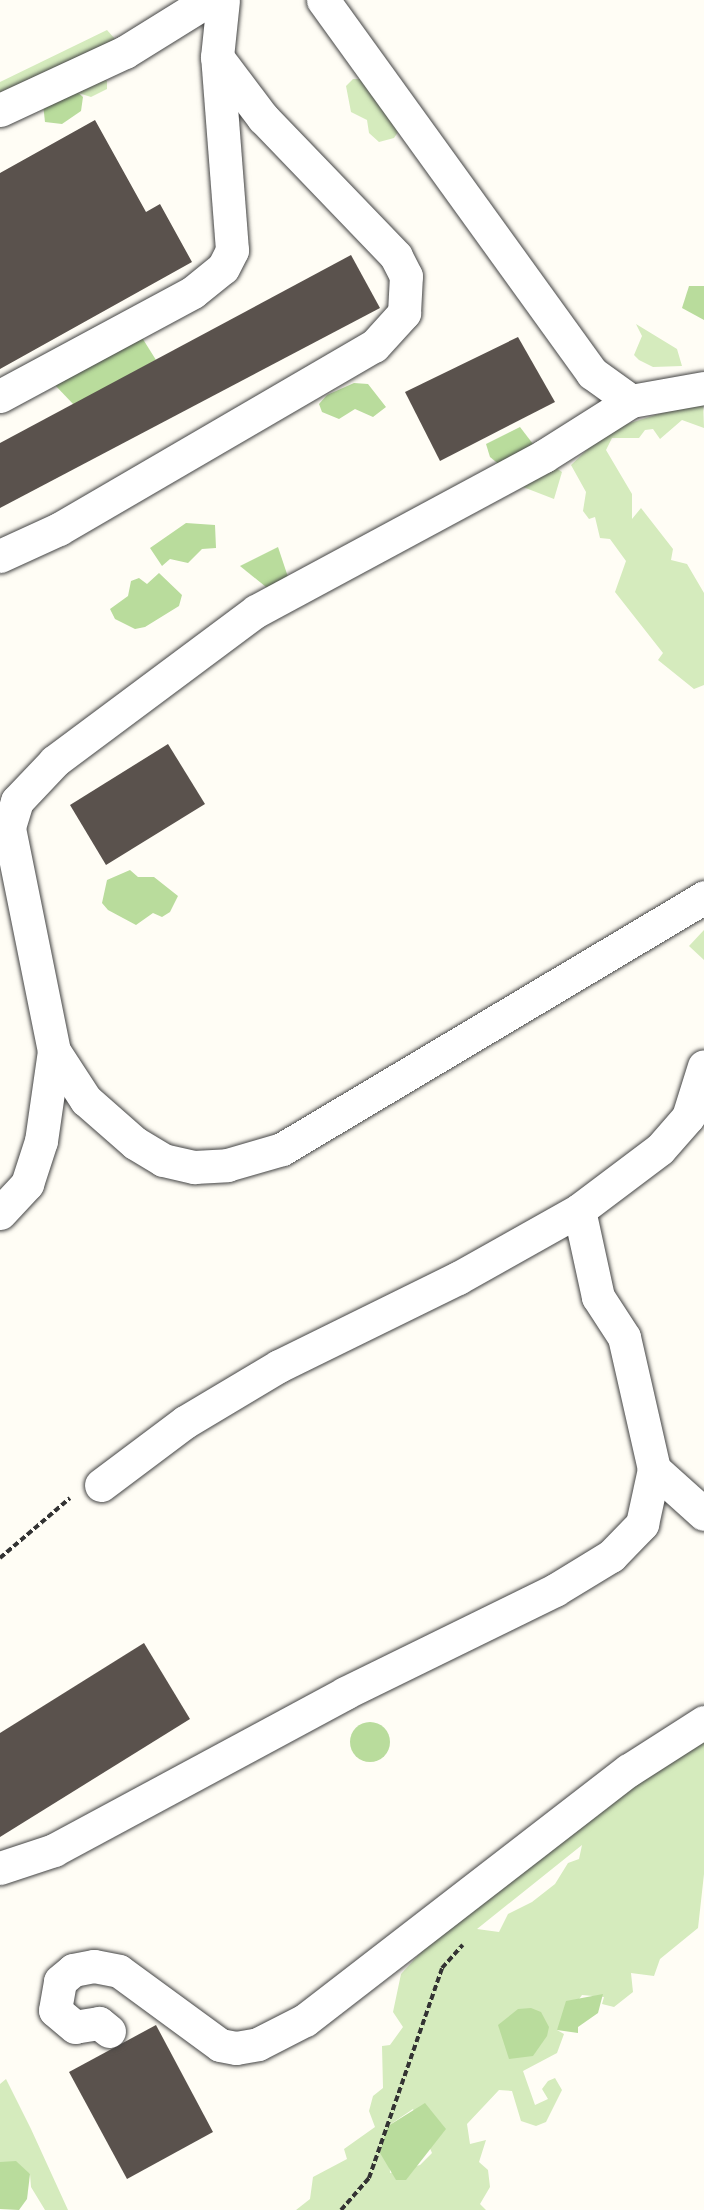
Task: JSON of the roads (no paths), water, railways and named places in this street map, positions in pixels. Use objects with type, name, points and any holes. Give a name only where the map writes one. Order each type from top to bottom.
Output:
[{"type":"street","points":[[0,110],[125,52],[208,0]]},
{"type":"street","points":[[0,396],[193,292],[223,268],[232,250],[217,57],[223,0]]},
{"type":"street","points":[[323,0],[592,373],[631,401]]},
{"type":"street","points":[[0,556],[59,528],[374,346],[404,313],[409,296],[396,256],[263,118],[217,57]]},
{"type":"street","points":[[0,1214],[27,1184],[41,1141],[54,1052],[10,838],[6,801],[256,611],[544,456],[631,401],[704,388]]},
{"type":"street","points":[[54,1052],[86,1100],[135,1143],[163,1160],[194,1167],[227,1166],[282,1149],[358,1107],[468,1035],[704,897]]},
{"type":"street","points":[[101,1485],[185,1422],[279,1366],[458,1278],[579,1210],[660,1149],[688,1117],[704,1066]]},
{"type":"street","points":[[579,1210],[598,1297],[624,1337],[654,1469],[642,1524]]},
{"type":"street","points":[[654,1469],[704,1514]]},
{"type":"street","points":[[0,1868],[54,1850],[345,1693],[555,1590],[611,1556],[642,1524],[669,1510],[704,1514]]},
{"type":"street","points":[[109,2031],[99,2023],[75,2027],[55,2010],[60,1981],[73,1970],[94,1966],[119,1971],[220,2045],[236,2049],[258,2044],[305,2020],[610,1784],[704,1722]]}]
